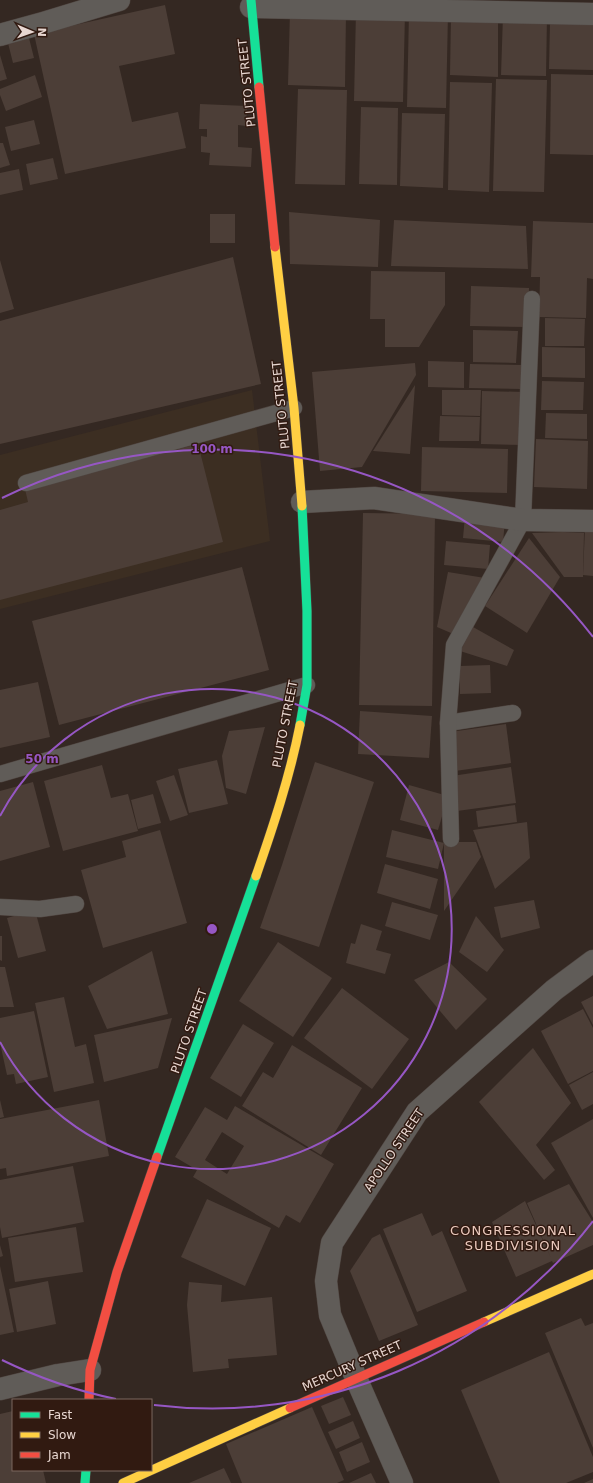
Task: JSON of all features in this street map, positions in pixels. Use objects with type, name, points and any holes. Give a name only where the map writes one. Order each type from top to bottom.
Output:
[{"type":"street","points":[[0,35],[43,24],[119,0]]},
{"type":"street","points":[[251,4],[593,14]]},
{"type":"street","name":"PLUTO STREET","points":[[89,1399],[90,1370],[117,1272],[271,833],[295,750],[306,685],[308,611],[302,502],[294,408],[271,208],[251,4]]},
{"type":"street","points":[[302,502],[374,498],[523,520],[593,521]]},
{"type":"street","name":"APOLLO STREET","points":[[402,1483],[330,1315],[326,1280],[332,1243],[417,1112],[554,990],[593,961]]},
{"type":"street","name":"MERCURY STREET","points":[[152,1470],[593,1274]]},
{"type":"street","points":[[0,1389],[58,1375],[90,1370]]},
{"type":"street","points":[[85,1483],[86,1471]]},
{"type":"street","name":"MERCURY STREET","points":[[123,1483],[150,1471]]},
{"type":"lane","points":[[451,839],[448,723],[454,645],[523,520],[532,299]]},
{"type":"lane","points":[[26,483],[294,408]]},
{"type":"lane","points":[[0,774],[306,685]]},
{"type":"lane","points":[[448,723],[513,713]]},
{"type":"lane","points":[[0,906],[40,909],[76,904]]},
{"type":"shaded area","points":[[252,390],[270,541],[0,609],[0,455]]},
{"type":"building","points":[[165,5],[175,54],[119,66],[132,122],[178,112],[186,148],[65,174],[34,34]]},
{"type":"building","points":[[290,11],[346,12],[345,87],[288,85]]},
{"type":"building","points":[[356,11],[405,12],[403,102],[354,101]]},
{"type":"building","points":[[409,12],[448,13],[446,108],[407,107]]},
{"type":"building","points":[[451,15],[498,18],[498,77],[450,75]]},
{"type":"building","points":[[503,15],[547,16],[546,76],[501,75]]},
{"type":"building","points":[[550,23],[593,24],[593,70],[549,69]]},
{"type":"building","points":[[29,38],[34,58],[13,63],[8,43]]},
{"type":"building","points":[[0,55],[7,79],[0,81]]},
{"type":"building","points":[[551,74],[593,75],[593,155],[550,154]]},
{"type":"building","points":[[35,75],[42,97],[6,111],[0,95],[0,89]]},
{"type":"building","points":[[496,79],[547,80],[544,192],[493,191]]},
{"type":"building","points":[[450,82],[492,83],[489,192],[448,190]]},
{"type":"building","points":[[298,89],[347,90],[345,185],[295,184]]},
{"type":"building","points":[[200,104],[247,106],[246,126],[238,125],[238,147],[252,148],[251,167],[209,165],[210,153],[201,152],[201,136],[207,137],[207,129],[199,129]]},
{"type":"building","points":[[361,107],[398,108],[397,185],[359,184]]},
{"type":"building","points":[[402,113],[445,114],[443,188],[400,186]]},
{"type":"building","points":[[34,120],[40,144],[11,151],[5,127]]},
{"type":"building","points":[[0,143],[3,143],[10,165],[0,168]]},
{"type":"building","points":[[53,158],[58,179],[30,185],[26,164]]},
{"type":"building","points":[[19,169],[23,190],[0,195],[0,173]]},
{"type":"building","points":[[289,212],[380,220],[378,267],[290,264]]},
{"type":"building","points":[[210,214],[235,214],[235,243],[210,243]]},
{"type":"building","points":[[394,220],[526,226],[528,269],[391,266]]},
{"type":"building","points":[[533,221],[593,223],[593,279],[587,278],[586,318],[539,317],[540,277],[531,277]]},
{"type":"building","points":[[233,257],[261,384],[0,444],[0,321]]},
{"type":"building","points":[[0,260],[14,309],[0,313]]},
{"type":"building","points":[[371,271],[445,272],[445,305],[419,347],[385,347],[385,319],[370,319]]},
{"type":"building","points":[[471,286],[529,288],[528,327],[470,326]]},
{"type":"building","points":[[545,318],[585,319],[584,346],[545,346]]},
{"type":"building","points":[[473,330],[518,331],[516,363],[473,362]]},
{"type":"building","points":[[542,347],[585,348],[585,378],[542,377]]},
{"type":"building","points":[[428,361],[464,362],[464,388],[428,387]]},
{"type":"building","points":[[415,363],[416,375],[362,467],[320,471],[312,372]]},
{"type":"building","points":[[470,364],[522,365],[521,389],[469,388]]},
{"type":"building","points":[[542,381],[584,382],[583,410],[541,410]]},
{"type":"building","points":[[415,385],[410,454],[373,451]]},
{"type":"building","points":[[442,390],[481,390],[480,416],[442,415]]},
{"type":"building","points":[[482,391],[524,392],[524,445],[481,444]]},
{"type":"building","points":[[546,413],[587,414],[587,439],[545,438]]},
{"type":"building","points":[[440,416],[480,417],[479,441],[439,441]]},
{"type":"building","points":[[536,439],[588,441],[587,489],[534,487]]},
{"type":"building","points":[[198,444],[223,542],[0,600],[0,510],[28,502],[25,489]]},
{"type":"building","points":[[422,447],[508,449],[507,493],[421,491]]},
{"type":"building","points":[[363,513],[435,514],[432,706],[359,705]]},
{"type":"building","points":[[465,516],[505,520],[503,542],[463,538]]},
{"type":"building","points":[[585,528],[593,528],[593,576],[583,575]]},
{"type":"building","points":[[532,533],[584,533],[583,577],[564,577]]},
{"type":"building","points":[[529,538],[560,577],[527,633],[485,606]]},
{"type":"building","points":[[446,541],[490,545],[488,569],[444,565]]},
{"type":"building","points":[[242,567],[269,670],[59,725],[32,621]]},
{"type":"building","points":[[448,572],[485,578],[458,636],[437,627]]},
{"type":"building","points":[[473,627],[514,650],[507,666],[460,651]]},
{"type":"building","points":[[490,665],[491,693],[460,694],[460,666]]},
{"type":"building","points":[[38,682],[50,737],[0,748],[0,690]]},
{"type":"building","points":[[360,711],[432,716],[429,758],[358,754]]},
{"type":"building","points":[[506,724],[511,763],[455,771],[450,732]]},
{"type":"building","points":[[265,727],[246,794],[226,788],[222,756],[229,731]]},
{"type":"building","points":[[217,760],[228,804],[189,813],[178,769]]},
{"type":"building","points":[[315,762],[374,782],[319,947],[260,928]]},
{"type":"building","points":[[102,765],[111,798],[128,794],[138,831],[63,851],[44,781]]},
{"type":"building","points":[[511,767],[516,803],[457,811],[452,776]]},
{"type":"building","points":[[174,775],[188,815],[170,821],[156,781]]},
{"type":"building","points":[[33,782],[50,847],[0,861],[0,791]]},
{"type":"building","points":[[409,785],[448,796],[438,830],[400,820]]},
{"type":"building","points":[[153,794],[161,823],[138,829],[131,800]]},
{"type":"building","points":[[515,805],[517,822],[478,827],[476,811]]},
{"type":"building","points":[[527,822],[530,858],[495,889],[473,830]]},
{"type":"building","points":[[160,830],[187,923],[103,948],[81,870],[126,857],[122,841]]},
{"type":"building","points":[[392,830],[444,843],[438,869],[386,857]]},
{"type":"building","points":[[444,842],[476,842],[481,857],[444,911]]},
{"type":"building","points":[[385,864],[438,879],[430,909],[377,893]]},
{"type":"building","points":[[534,900],[540,928],[501,938],[494,907]]},
{"type":"building","points":[[392,902],[438,915],[430,940],[385,926]]},
{"type":"building","points":[[35,910],[46,951],[18,958],[7,918]]},
{"type":"building","points":[[476,916],[504,950],[487,972],[459,952]]},
{"type":"building","points":[[361,924],[382,931],[376,950],[391,954],[385,974],[346,963],[351,943],[355,944]]},
{"type":"building","points":[[0,936],[2,936],[2,961],[0,960]]},
{"type":"building","points":[[278,942],[332,978],[293,1037],[239,1001]]},
{"type":"building","points":[[152,951],[168,1014],[107,1029],[88,986]]},
{"type":"building","points":[[449,962],[487,999],[456,1030],[414,980]]},
{"type":"building","points":[[0,967],[5,967],[14,1007],[0,1007]]},
{"type":"building","points":[[342,988],[409,1039],[372,1089],[304,1038]]},
{"type":"building","points":[[593,996],[593,1025],[581,1002]]},
{"type":"building","points":[[64,997],[75,1047],[86,1044],[94,1083],[54,1092],[35,1003]]},
{"type":"building","points":[[583,1009],[593,1028],[593,1071],[568,1084],[541,1031]]},
{"type":"building","points":[[34,1011],[48,1077],[16,1084],[14,1074],[7,1075],[0,1043],[0,1018]]},
{"type":"building","points":[[172,1018],[158,1068],[104,1082],[94,1035]]},
{"type":"building","points":[[243,1024],[274,1043],[241,1097],[210,1078]]},
{"type":"building","points":[[292,1045],[362,1088],[321,1155],[242,1106],[263,1072],[273,1078]]},
{"type":"building","points":[[533,1048],[571,1103],[536,1145],[555,1170],[544,1180],[479,1102]]},
{"type":"building","points":[[593,1072],[593,1104],[582,1110],[569,1085]]},
{"type":"building","points":[[0,1100],[4,1117],[0,1118]]},
{"type":"building","points":[[99,1100],[109,1156],[7,1176],[6,1168],[0,1169],[0,1119]]},
{"type":"building","points":[[235,1106],[334,1164],[300,1223],[286,1215],[279,1228],[193,1177],[197,1170],[175,1157],[205,1107],[227,1120]],"holes":[[[222,1132],[244,1146],[227,1174],[205,1160]]]},
{"type":"building","points":[[593,1119],[593,1218],[551,1143]]},
{"type":"building","points":[[73,1166],[84,1222],[2,1238],[0,1227],[0,1180]]},
{"type":"building","points":[[569,1184],[593,1222],[593,1245],[553,1263],[552,1261],[516,1277],[492,1222],[525,1201],[551,1258],[527,1203]]},
{"type":"building","points":[[207,1199],[271,1228],[245,1286],[181,1257]]},
{"type":"building","points":[[422,1213],[432,1236],[442,1231],[467,1291],[417,1312],[383,1229]]},
{"type":"building","points":[[76,1227],[83,1272],[15,1282],[8,1238]]},
{"type":"building","points":[[380,1234],[418,1325],[379,1341],[350,1271],[372,1238]]},
{"type":"building","points":[[0,1245],[3,1256],[0,1257]]},
{"type":"building","points":[[0,1266],[14,1332],[0,1335]]},
{"type":"building","points":[[48,1281],[56,1324],[17,1332],[9,1289]]},
{"type":"building","points":[[189,1282],[222,1285],[221,1302],[272,1297],[277,1355],[228,1359],[229,1368],[193,1372],[187,1305]]},
{"type":"building","points":[[581,1318],[585,1326],[593,1323],[593,1448],[545,1333]]},
{"type":"building","points":[[549,1352],[593,1457],[593,1472],[566,1483],[500,1483],[461,1390]]},
{"type":"building","points":[[343,1397],[351,1415],[329,1424],[321,1406]]},
{"type":"building","points":[[312,1407],[344,1480],[337,1483],[242,1483],[226,1444]]},
{"type":"building","points":[[12,1411],[12,1471],[43,1471],[46,1483],[0,1483],[0,1414]]},
{"type":"building","points":[[353,1421],[360,1438],[336,1449],[328,1432]]},
{"type":"building","points":[[362,1442],[370,1462],[347,1472],[339,1452]]},
{"type":"building","points":[[224,1468],[231,1483],[189,1483]]},
{"type":"building","points":[[371,1473],[376,1483],[349,1483]]},
{"type":"building","points":[[593,1479],[593,1483],[584,1483]]},
{"type":"traffic: fast","points":[[251,0],[259,87]]},
{"type":"traffic: fast","points":[[300,725],[307,685],[307,611],[302,506]]},
{"type":"traffic: fast","points":[[157,1157],[256,876]]},
{"type":"traffic: fast","points":[[85,1483],[86,1471]]},
{"type":"traffic: slow","points":[[275,247],[294,408],[302,506]]},
{"type":"traffic: slow","points":[[256,876],[275,820],[300,725]]},
{"type":"traffic: slow","points":[[484,1322],[593,1274]]},
{"type":"traffic: slow","points":[[152,1470],[290,1408]]},
{"type":"traffic: slow","points":[[123,1483],[150,1471]]},
{"type":"traffic: jam","points":[[259,87],[275,247]]},
{"type":"traffic: jam","points":[[89,1399],[90,1370],[117,1272],[157,1157]]},
{"type":"traffic: jam","points":[[290,1408],[484,1322]]},
{"type":"district","name":"CONGRESSIONAL SUBDIVISION","points":[[513,1238]]}]
